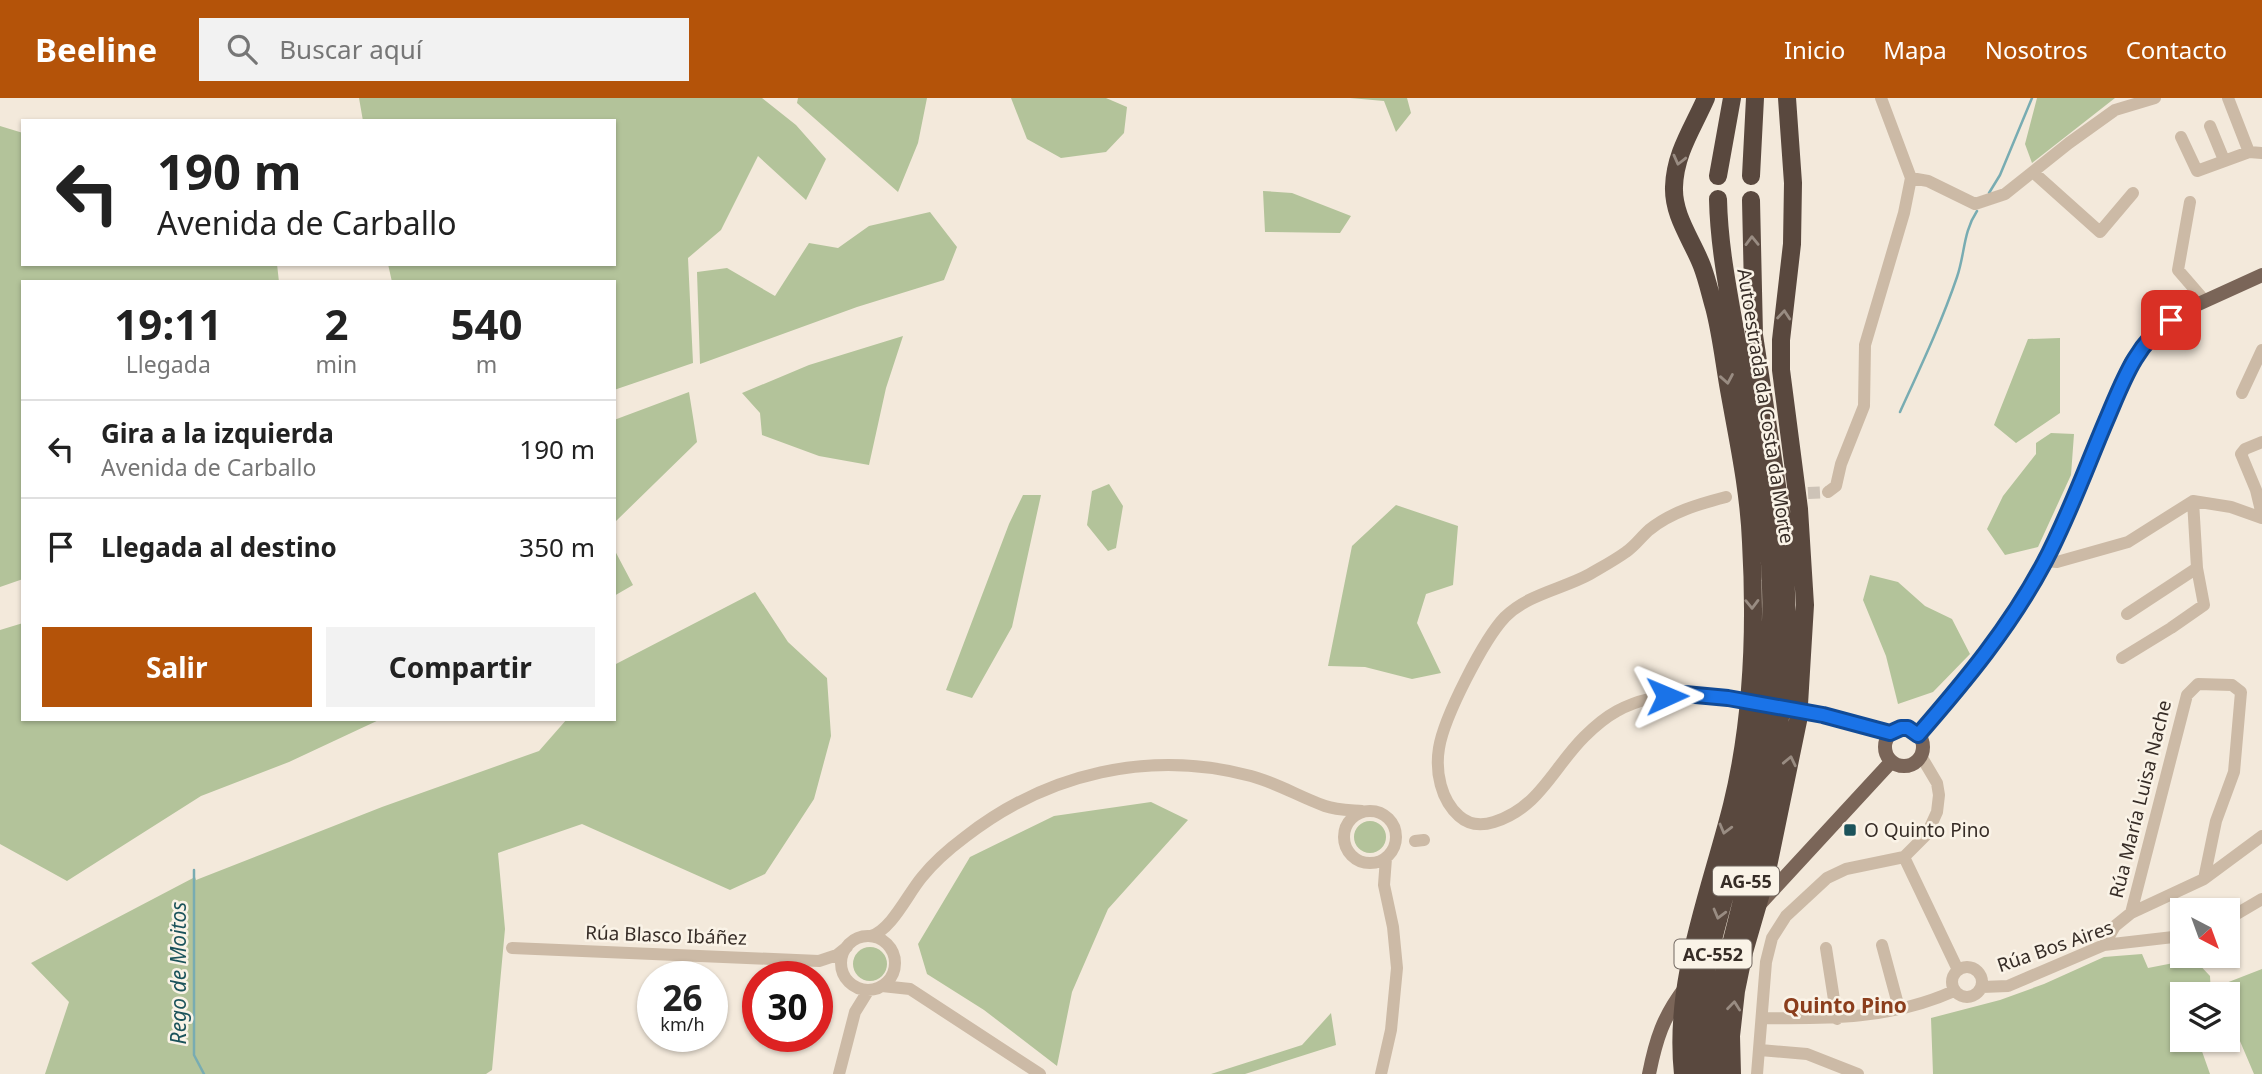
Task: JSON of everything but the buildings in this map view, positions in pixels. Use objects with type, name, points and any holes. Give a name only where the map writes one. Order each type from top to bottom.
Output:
[{"type":"highway","points":[[1683,1074],[1681,1054],[1684,1008],[1691,958],[1740,766],[1745,741],[1753,653],[1751,540],[1739,444],[1715,311],[1703,267],[1682,225],[1674,189],[1679,153],[1706,98]]},
{"type":"highway","points":[[1718,176],[1732,98]]},
{"type":"highway","points":[[1751,176],[1755,98]]},
{"type":"highway","points":[[1732,1074],[1731,1036],[1736,991],[1768,865],[1798,721],[1805,605],[1799,509],[1781,370],[1793,183],[1787,98]]},
{"type":"highway","name":"Autoestrada da Costa da Morte","points":[[1699,1074],[1699,1017],[1703,976],[1740,841],[1759,754],[1771,617],[1768,546],[1760,477],[1723,267],[1718,199]]},
{"type":"highway","name":"Autoestrada da Costa da Morte","points":[[1715,1074],[1714,1034],[1718,992],[1754,853],[1774,754],[1781,715],[1787,623],[1784,532],[1754,335],[1751,200]]},
{"type":"main road","points":[[1918,735],[1994,644],[2046,561],[2131,362],[2158,328],[2204,300],[2262,275]]},
{"type":"main road","points":[[1908,728],[1918,735],[1923,745],[1921,756],[1909,766],[1899,766],[1891,762],[1884,751],[1886,738],[1890,733],[1908,728]]},
{"type":"main road","name":"AC-552","points":[[1649,1074],[1659,1030],[1672,1005],[1698,970],[1891,762]]},
{"type":"street","points":[[1828,492],[1836,486],[1841,464],[1864,406],[1865,345],[1904,213],[1911,178],[1881,98]]},
{"type":"street","points":[[1911,178],[1928,181],[1975,204],[2005,194],[2115,110],[2155,98]]},
{"type":"street","points":[[2181,137],[2196,171],[2224,160],[2255,153],[2228,98]]},
{"type":"street","points":[[2210,126],[2224,160]]},
{"type":"street","points":[[2033,172],[2100,232],[2133,193]]},
{"type":"street","points":[[2190,202],[2178,270],[2204,300]]},
{"type":"street","points":[[2242,393],[2262,350]]},
{"type":"street","points":[[2046,561],[2057,562],[2128,542],[2193,501],[2231,507],[2262,517],[2259,492],[2241,454],[2245,449],[2262,442]]},
{"type":"street","points":[[1726,498],[1677,513],[1650,530],[1627,552],[1587,576],[1533,598],[1507,615],[1486,641],[1448,720],[1439,747],[1438,771],[1442,791],[1451,807],[1461,818],[1474,824],[1489,824],[1508,818],[1533,801],[1585,736],[1617,711],[1649,698],[1685,694],[1728,698],[1823,715],[1890,733]]},
{"type":"street","points":[[2122,658],[2204,605],[2197,568],[2193,501]]},
{"type":"street","points":[[2127,614],[2197,568]]},
{"type":"street","name":"Rúa María Luisa Nache","points":[[2131,912],[2187,695],[2198,684],[2232,685],[2241,692],[2234,772],[2216,821],[2204,879]]},
{"type":"street","points":[[1756,1074],[1766,962],[1772,938],[1786,916],[1827,878],[1846,869],[1904,857],[1927,834],[1937,813],[1937,783],[1921,756]]},
{"type":"street","points":[[855,1012],[850,982],[841,963],[847,947],[858,939],[877,934],[890,923],[923,876],[964,837],[993,816],[1029,796],[1089,774],[1122,768],[1160,765],[1221,769],[1280,785],[1327,807],[1382,813],[1393,822],[1396,841],[1392,851],[1386,858],[1373,863],[1355,859],[1345,845],[1344,836],[1327,807]]},
{"type":"street","points":[[1344,836],[1349,821],[1362,811]]},
{"type":"street","points":[[2104,945],[2116,926],[2131,912],[2204,879],[2262,836]]},
{"type":"street","points":[[1904,857],[1958,970]]},
{"type":"street","points":[[1384,884],[1386,858]]},
{"type":"street","points":[[1373,863],[1384,884],[1393,927],[1397,968],[1391,1030],[1381,1074]]},
{"type":"street","points":[[2240,912],[2262,899]]},
{"type":"street","points":[[889,947],[890,923]]},
{"type":"street","points":[[871,936],[882,940],[894,956],[895,967],[891,977],[882,986]]},
{"type":"street","name":"Rúa Bos Aires","points":[[1982,987],[2008,986],[2104,945],[2170,937]]},
{"type":"street","points":[[1882,945],[1899,1008]]},
{"type":"street","name":"Rúa Blasco Ibáñez","points":[[512,948],[819,961],[837,955],[847,947]]},
{"type":"street","points":[[1825,948],[1837,1019]]},
{"type":"street","points":[[895,967],[910,989],[1040,1074]]},
{"type":"street","points":[[1967,967],[1976,970],[1981,976],[1982,987],[1975,995],[1961,996],[1954,991],[1952,979],[1958,970],[1967,967]]},
{"type":"street","points":[[833,968],[850,982],[868,990],[882,986],[910,989]]},
{"type":"street","points":[[839,1074],[855,1012],[868,990]]},
{"type":"street","points":[[1763,1018],[1837,1019],[1937,999],[1954,991]]},
{"type":"street","points":[[1760,1050],[1807,1054],[1858,1074]]},
{"type":"green space","points":[[359,98],[762,98],[796,125],[826,159],[806,200],[758,156],[721,230],[688,258],[693,363],[616,389],[616,280],[392,280],[388,266],[616,266],[616,119],[363,119]]},
{"type":"green space","points":[[798,98],[927,98],[918,143],[898,192],[797,103]]},
{"type":"green space","points":[[1011,98],[1106,98],[1127,107],[1124,133],[1106,152],[1061,158],[1027,139]]},
{"type":"green space","points":[[1350,98],[1407,98],[1411,113],[1396,132],[1384,101]]},
{"type":"green space","points":[[2037,98],[2115,98],[2032,163],[2025,144]]},
{"type":"green space","points":[[0,126],[21,132],[21,266],[277,266],[279,280],[21,280],[21,580],[0,587]]},
{"type":"green space","points":[[1263,191],[1292,193],[1351,216],[1340,233],[1265,232]]},
{"type":"green space","points":[[930,212],[957,247],[944,280],[857,307],[700,364],[697,272],[727,268],[775,296],[809,243],[838,248],[869,226]]},
{"type":"green space","points":[[903,336],[886,388],[869,465],[819,456],[762,435],[760,413],[742,393],[809,365]]},
{"type":"green space","points":[[2060,338],[2060,413],[2016,443],[1994,425],[2028,339]]},
{"type":"green space","points":[[689,392],[697,442],[616,521],[616,419]]},
{"type":"green space","points":[[2051,433],[2074,434],[2071,475],[2038,547],[2005,555],[1987,529],[2003,496],[2036,454],[2036,443]]},
{"type":"green space","points":[[1109,484],[1123,506],[1116,548],[1108,551],[1087,525],[1092,491]]},
{"type":"green space","points":[[1023,495],[1041,495],[1012,627],[972,698],[946,690],[1009,524]]},
{"type":"green space","points":[[1396,505],[1458,526],[1453,585],[1426,594],[1417,623],[1441,673],[1412,679],[1365,667],[1328,666],[1352,546]]},
{"type":"green space","points":[[616,553],[633,585],[616,595]]},
{"type":"green space","points":[[1870,575],[1898,582],[1925,606],[1952,619],[1970,654],[1933,692],[1898,704],[1886,656],[1863,600]]},
{"type":"green space","points":[[755,592],[788,642],[827,678],[831,736],[814,799],[765,874],[730,890],[582,824],[498,853],[505,929],[492,1070],[486,1074],[45,1074],[69,1002],[31,963],[195,877],[196,880],[382,807],[539,751],[565,721],[616,721],[616,664]]},
{"type":"green space","points":[[21,624],[21,721],[377,721],[289,762],[201,796],[67,881],[0,844],[0,630]]},
{"type":"green space","points":[[1151,802],[1188,820],[1108,909],[1072,992],[1057,1066],[984,1010],[927,974],[918,944],[970,857],[1054,816]]},
{"type":"green space","points":[[1370,821],[1381,826],[1386,837],[1381,848],[1370,853],[1359,848],[1354,837],[1359,826]]},
{"type":"green space","points":[[870,947],[882,952],[887,964],[882,976],[870,981],[858,976],[853,964],[858,952]]},
{"type":"green space","points":[[2142,954],[2148,968],[2170,964],[2170,968],[2202,968],[2210,976],[2210,982],[2170,982],[2170,1052],[2202,1052],[2210,1074],[1933,1074],[1931,1018],[2000,1000],[2104,957]]},
{"type":"green space","points":[[2262,969],[2262,1074],[2254,1074],[2240,1041],[2240,982],[2229,982]]},
{"type":"green space","points":[[1331,1013],[1336,1045],[1245,1074],[1211,1074],[1302,1045]]},
{"type":"waterway","points":[[1989,193],[2000,175],[2032,98]]},
{"type":"waterway","points":[[1900,412],[1951,294],[1969,227],[1977,211]]},
{"type":"waterway","name":"Rego de Moitos","points":[[194,870],[194,1055],[204,1074]]},
{"type":"tunnel","points":[[1790,494],[1828,492]]},
{"type":"place","name":"O Quinto Pino","points":[[1850,830]]},
{"type":"district","name":"Quinto Pino","points":[[1845,1005]]},
{"type":"route","points":[[1667,696],[1685,694],[1728,698],[1823,715],[1890,733],[1908,728],[1918,735],[1994,644],[2024,598],[2046,561],[2131,362],[2158,328],[2171,320]]}]
